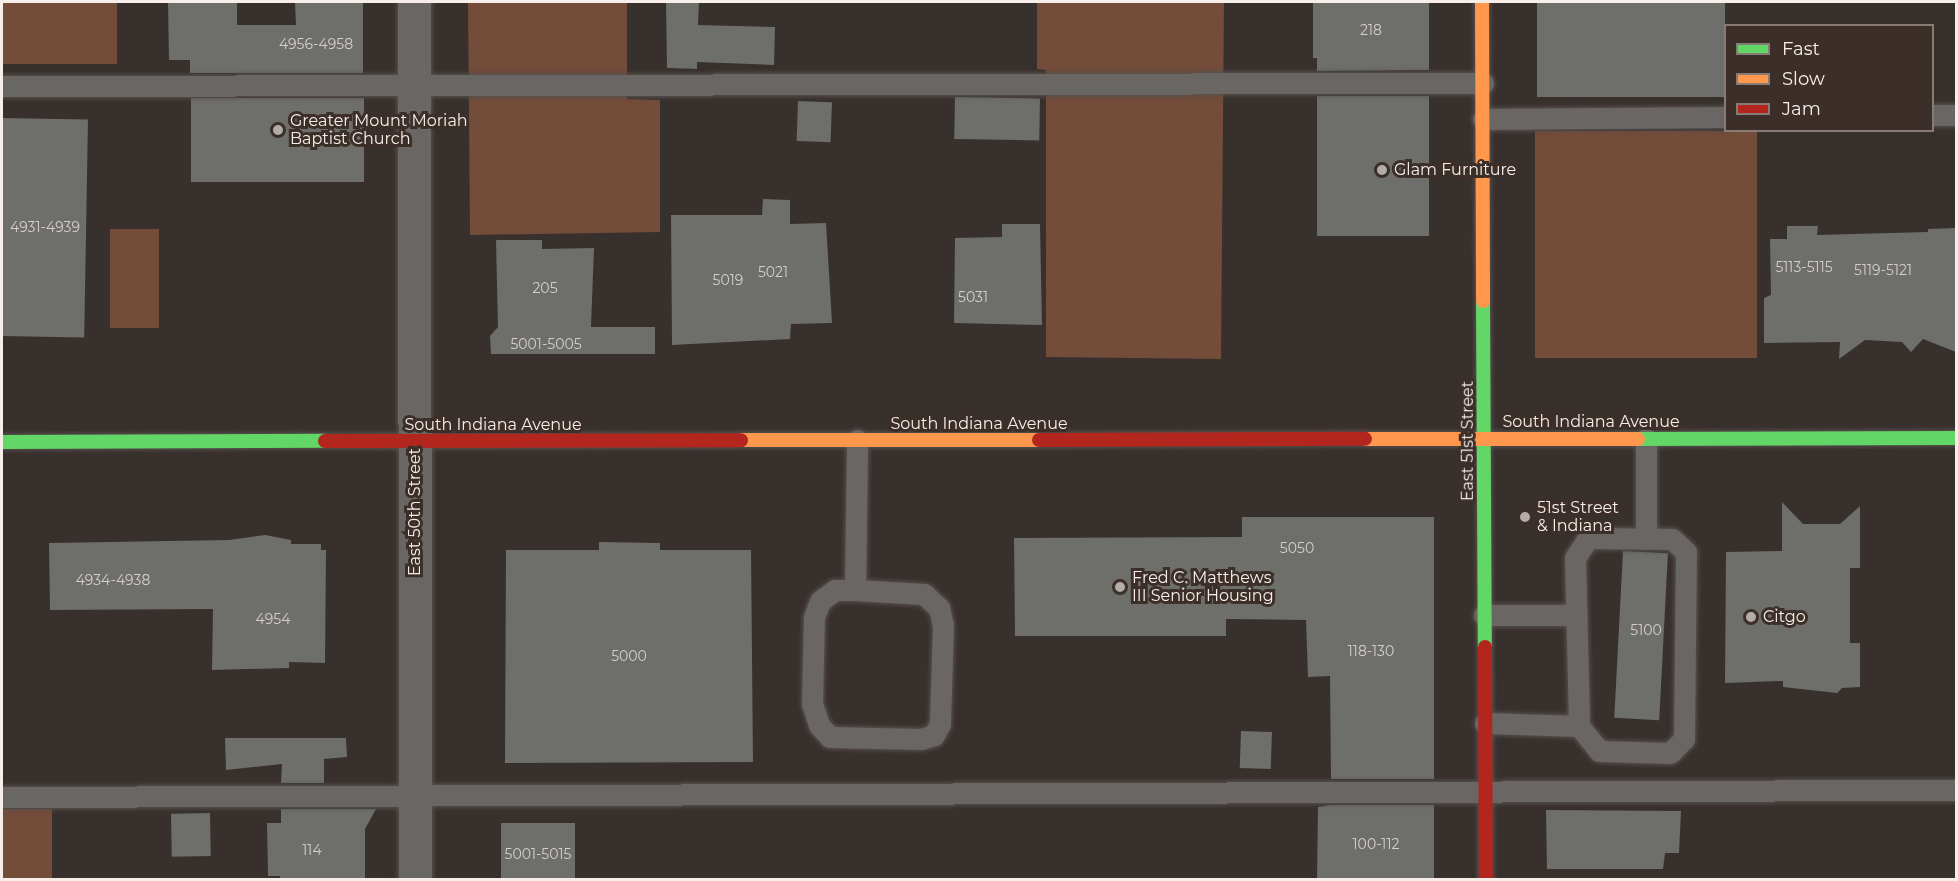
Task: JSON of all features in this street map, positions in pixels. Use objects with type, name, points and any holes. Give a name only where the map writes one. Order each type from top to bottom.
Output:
[{"type":"street","name":"East 50th Street","points":[[414,2],[416,879]]},
{"type":"street","name":"East 51st Street","points":[[1482,2],[1486,879]]},
{"type":"street","name":"South Indiana Avenue","points":[[2,442],[1956,438]]},
{"type":"lane","points":[[2,86],[414,83],[1483,83]]},
{"type":"lane","points":[[1934,115],[1956,114]]},
{"type":"lane","points":[[1483,119],[1724,117]]},
{"type":"lane","points":[[1646,439],[1646,539]]},
{"type":"lane","points":[[855,590],[857,440]]},
{"type":"lane","points":[[1588,538],[1646,539],[1671,539],[1686,552],[1684,739],[1670,753],[1599,751],[1579,726],[1575,558],[1588,538]]},
{"type":"lane","points":[[835,590],[855,590],[924,594],[939,608],[943,626],[940,724],[934,735],[921,740],[830,737],[819,725],[812,704],[814,617],[820,601],[835,590]]},
{"type":"lane","points":[[1485,615],[1576,615]]},
{"type":"lane","points":[[1485,723],[1579,726]]},
{"type":"lane","points":[[2,797],[1956,790]]},
{"type":"shaded area","points":[[2,2],[117,2],[117,64],[2,64]]},
{"type":"shaded area","points":[[468,2],[627,2],[627,99],[660,100],[660,232],[470,235]]},
{"type":"shaded area","points":[[1037,2],[1224,2],[1221,359],[1046,357],[1046,70],[1037,69]]},
{"type":"shaded area","points":[[1535,131],[1757,132],[1757,358],[1535,358]]},
{"type":"shaded area","points":[[110,229],[159,229],[159,328],[110,328]]},
{"type":"shaded area","points":[[2,809],[52,809],[52,879],[2,879]]},
{"type":"building","points":[[168,2],[237,2],[237,25],[296,25],[295,2],[363,2],[363,73],[190,73],[190,60],[169,60]]},
{"type":"building","points":[[666,2],[699,2],[698,25],[775,27],[774,65],[697,62],[697,69],[667,68]]},
{"type":"building","points":[[1313,2],[1429,2],[1429,70],[1317,71],[1317,58],[1313,58]]},
{"type":"building","points":[[1537,2],[1725,2],[1724,97],[1537,97]]},
{"type":"building","points":[[1317,96],[1429,96],[1429,236],[1317,236]]},
{"type":"building","points":[[955,97],[1040,98],[1039,140],[954,139]]},
{"type":"building","name":"Greater Mount Moriah Baptist Church","points":[[191,98],[364,98],[364,182],[191,182]]},
{"type":"building","points":[[798,101],[832,102],[831,142],[797,141]]},
{"type":"building","points":[[2,118],[88,120],[84,337],[2,336]]},
{"type":"building","points":[[763,199],[790,200],[790,224],[826,223],[832,323],[791,324],[790,339],[672,345],[671,215],[762,215]]},
{"type":"building","points":[[1002,224],[1040,224],[1042,325],[954,323],[955,238],[1002,237]]},
{"type":"building","points":[[1787,226],[1818,226],[1817,235],[1928,232],[1928,229],[1956,228],[1956,352],[1923,339],[1911,352],[1902,342],[1865,340],[1839,359],[1840,342],[1764,343],[1764,298],[1771,295],[1770,239],[1787,239]]},
{"type":"building","points":[[496,240],[542,240],[542,249],[594,248],[591,327],[655,327],[655,354],[491,354],[490,336],[498,327]]},
{"type":"building","points":[[1782,502],[1803,524],[1840,524],[1860,506],[1860,568],[1850,568],[1850,643],[1860,643],[1860,687],[1842,688],[1837,693],[1783,687],[1783,681],[1725,683],[1726,552],[1782,551]]},
{"type":"building","points":[[1242,517],[1434,517],[1434,779],[1331,779],[1330,676],[1308,677],[1306,620],[1226,619],[1226,636],[1015,636],[1014,538],[1242,537]]},
{"type":"building","points":[[265,535],[291,540],[291,544],[321,544],[321,550],[326,550],[325,663],[289,662],[289,668],[212,670],[213,609],[50,610],[49,543],[229,540]]},
{"type":"building","points":[[599,542],[660,543],[660,550],[751,550],[753,762],[505,763],[506,550],[599,550]]},
{"type":"building","points":[[1623,551],[1668,553],[1659,720],[1614,718]]},
{"type":"building","points":[[1241,731],[1272,732],[1271,769],[1240,768]]},
{"type":"building","points":[[225,738],[346,738],[347,757],[324,759],[324,783],[281,783],[282,764],[226,770]]},
{"type":"building","points":[[1434,805],[1434,879],[1317,879],[1318,807]]},
{"type":"building","points":[[281,809],[376,809],[365,829],[365,879],[280,879],[280,876],[268,876],[267,823],[281,823]]},
{"type":"building","points":[[1546,810],[1681,811],[1679,853],[1665,853],[1663,869],[1547,869]]},
{"type":"building","points":[[210,813],[211,856],[172,857],[171,814]]},
{"type":"building","points":[[501,823],[575,823],[575,879],[501,879]]},
{"type":"traffic: fast","points":[[1483,301],[1485,647]]},
{"type":"traffic: fast","points":[[1638,439],[1956,438]]},
{"type":"traffic: fast","points":[[2,442],[325,441]]},
{"type":"traffic: slow","points":[[1482,2],[1483,301]]},
{"type":"traffic: slow","points":[[1365,439],[1638,439]]},
{"type":"traffic: slow","points":[[741,440],[1039,440]]},
{"type":"traffic: jam","points":[[1039,440],[1365,439]]},
{"type":"traffic: jam","points":[[325,441],[741,440]]},
{"type":"traffic: jam","points":[[1485,647],[1486,880]]},
{"type":"place","name":"Greater Mount Moriah Baptist Church","points":[[278,130]]},
{"type":"place","name":"Glam Furniture","points":[[1382,170]]},
{"type":"place","name":"51st Street & Indiana","points":[[1525,517]]},
{"type":"place","name":"Fred C. Matthews III Senior Housing","points":[[1120,587]]},
{"type":"place","name":"Citgo","points":[[1751,617]]}]
